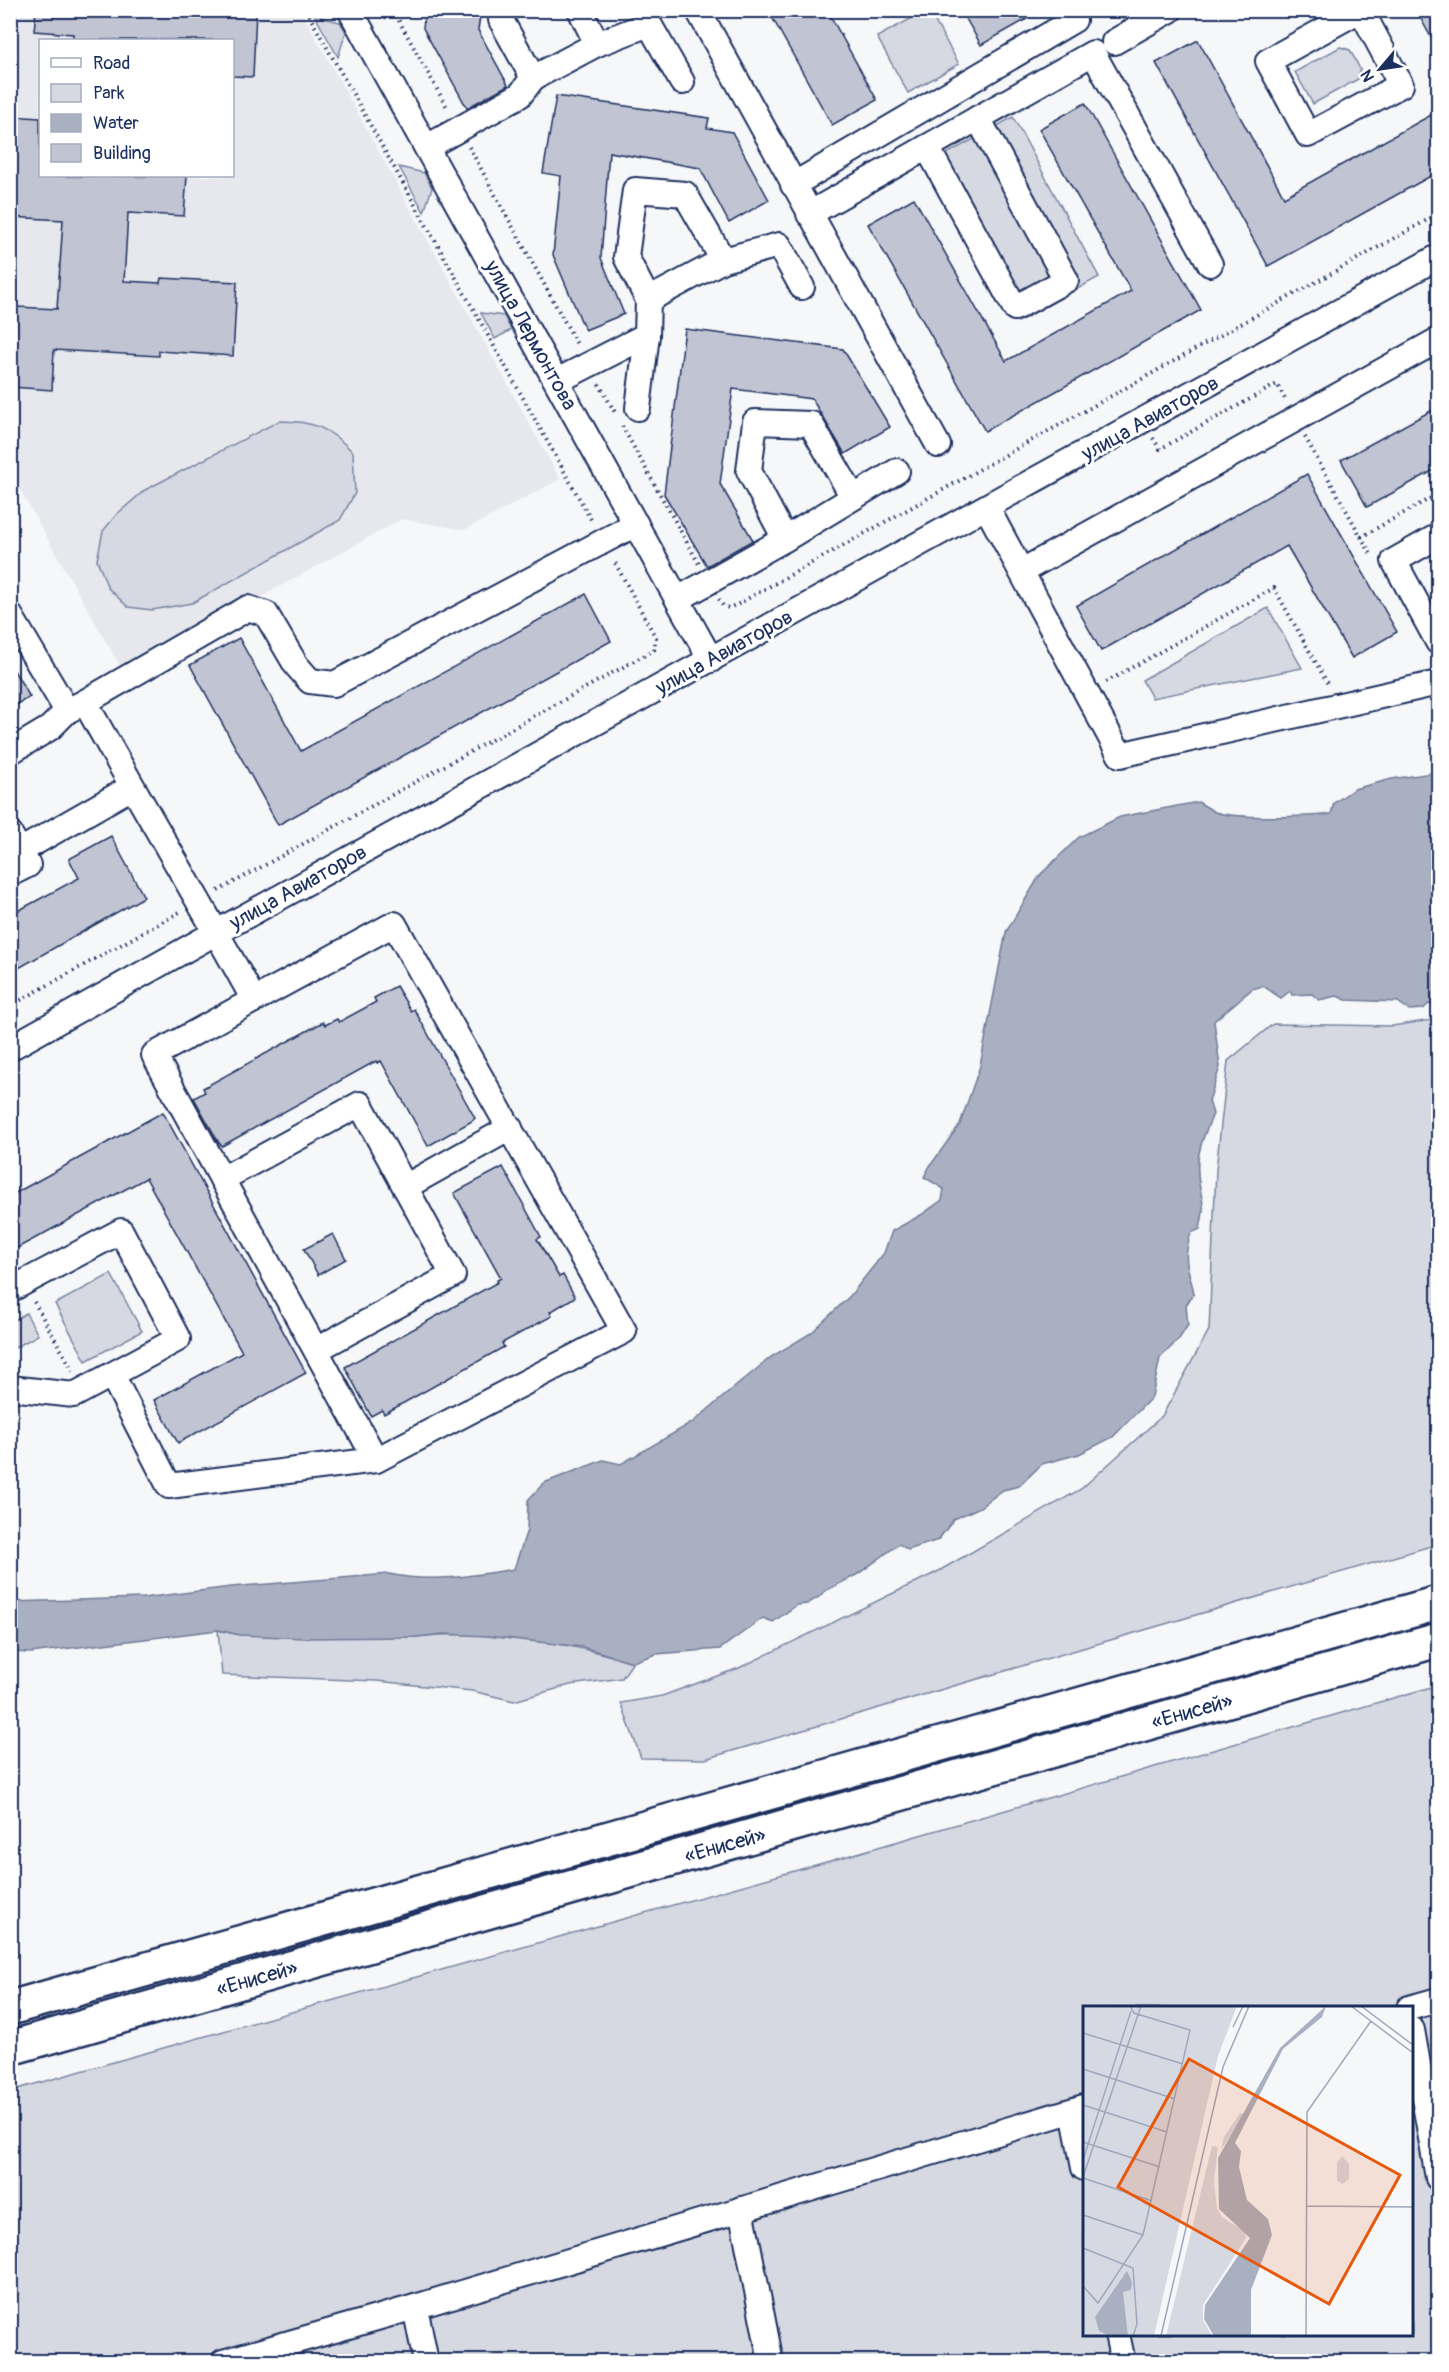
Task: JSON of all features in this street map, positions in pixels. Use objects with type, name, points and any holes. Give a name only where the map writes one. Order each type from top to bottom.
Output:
[{"type":"highway","name":"«Енисей»","points":[[10,2008],[1438,1603]]},
{"type":"highway","name":"«Енисей»","points":[[10,2048],[1438,1640]]},
{"type":"street","name":"улица Лермонтова","points":[[350,10],[711,660]]},
{"type":"street","points":[[502,10],[501,20],[533,78]]},
{"type":"street","points":[[580,10],[597,44]]},
{"type":"street","points":[[698,10],[938,445]]},
{"type":"street","points":[[793,185],[1074,20],[1068,10]]},
{"type":"street","points":[[1114,42],[1170,10]]},
{"type":"street","points":[[1360,10],[1401,85],[1308,135],[1268,61],[1360,10]]},
{"type":"street","points":[[427,147],[520,95],[533,78],[597,44],[649,24],[682,82]]},
{"type":"street","points":[[809,214],[1093,52],[1210,264]]},
{"type":"street","points":[[927,147],[1015,308],[1066,280],[978,118]]},
{"type":"street","points":[[638,408],[647,335],[648,300],[626,258],[635,190],[686,194],[723,260]]},
{"type":"street","points":[[648,300],[723,260],[779,245],[802,287]]},
{"type":"street","name":"улица Авиаторов","points":[[10,1048],[1438,257]]},
{"type":"street","points":[[557,381],[647,335]]},
{"type":"street","points":[[1022,571],[1438,340]]},
{"type":"street","points":[[785,539],[748,471],[755,422],[811,424],[853,497]]},
{"type":"street","points":[[678,599],[785,539],[897,471]]},
{"type":"street","points":[[987,508],[1120,755],[1438,682]]},
{"type":"street","points":[[10,752],[50,728],[76,706],[248,608],[266,614],[296,665],[310,681],[334,684],[604,543],[636,524]]},
{"type":"street","points":[[1438,536],[1394,561],[1438,642]]},
{"type":"street","points":[[10,615],[132,787],[200,900],[254,1000]]},
{"type":"street","points":[[10,874],[28,865],[15,843],[132,787]]},
{"type":"street","points":[[111,1375],[169,1486],[376,1460],[624,1331],[394,924],[154,1055],[376,1460]]},
{"type":"street","points":[[222,1179],[360,1104],[453,1275],[316,1350]]},
{"type":"street","points":[[405,1187],[510,1128]]},
{"type":"street","points":[[10,1388],[74,1395],[178,1339],[121,1231],[17,1287]]},
{"type":"street","points":[[1413,2006],[1438,2000]]},
{"type":"street","points":[[1413,2036],[1438,2178]]},
{"type":"street","points":[[223,2361],[415,2307],[1079,2109],[1083,2156]]},
{"type":"street","points":[[741,2209],[771,2361]]},
{"type":"street","points":[[415,2307],[426,2361]]},
{"type":"street","points":[[1117,2336],[1123,2361]]},
{"type":"path","points":[[10,1006],[654,650],[656,638],[306,10]]},
{"type":"path","points":[[393,10],[709,582],[723,606],[729,608],[1274,308],[1438,214]]},
{"type":"path","points":[[1152,435],[1160,449],[1277,384],[1378,566]]},
{"type":"path","points":[[1361,537],[1438,494]]},
{"type":"path","points":[[1086,692],[1274,588],[1339,705]]},
{"type":"path","points":[[17,1287],[83,1390]]},
{"type":"shaded area","points":[[10,11],[301,11],[560,479],[465,530],[402,519],[124,673],[11,474]]},
{"type":"green space","points":[[929,11],[959,64],[908,93],[877,37]]},
{"type":"green space","points":[[315,16],[340,22],[346,32],[338,57]]},
{"type":"green space","points":[[1340,47],[1350,50],[1360,69],[1358,79],[1313,104],[1295,72]]},
{"type":"green space","points":[[1013,117],[1099,277],[1018,322],[927,165]]},
{"type":"green space","points":[[399,167],[424,173],[432,188],[424,212]]},
{"type":"green space","points":[[481,313],[504,316],[511,330],[495,339]]},
{"type":"green space","points":[[279,421],[301,422],[319,427],[328,431],[353,452],[355,493],[340,520],[192,603],[152,610],[128,607],[108,588],[97,560],[103,531],[116,515],[145,490]]},
{"type":"green space","points":[[1268,608],[1302,668],[1152,698],[1142,680]]},
{"type":"green space","points":[[1438,1019],[1438,1544],[705,1759],[641,1758],[621,1703],[662,1696],[739,1668],[937,1572],[1081,1489],[1162,1416],[1209,1330],[1216,1170],[1228,1061],[1273,1024],[1392,1026]]},
{"type":"green space","points":[[111,1274],[142,1331],[86,1361],[55,1304]]},
{"type":"green space","points":[[26,1313],[38,1335],[11,1350],[11,1322]]},
{"type":"green space","points":[[218,1630],[240,1635],[498,1636],[580,1648],[633,1662],[622,1678],[570,1685],[514,1701],[472,1691],[377,1681],[222,1675]]},
{"type":"green space","points":[[1438,1685],[1438,2361],[11,2361],[10,2091],[837,1859]]},
{"type":"water","points":[[1438,772],[1438,1006],[1429,1004],[1423,1009],[1409,1010],[1398,1002],[1346,1000],[1337,996],[1319,1000],[1312,994],[1292,995],[1290,991],[1281,998],[1263,986],[1252,989],[1214,1021],[1220,1067],[1209,1101],[1213,1114],[1198,1158],[1198,1177],[1203,1208],[1200,1229],[1191,1233],[1187,1250],[1187,1263],[1194,1293],[1186,1305],[1188,1325],[1179,1339],[1160,1358],[1152,1397],[1113,1437],[1079,1454],[1042,1464],[1019,1486],[1003,1490],[980,1507],[954,1519],[938,1540],[908,1550],[899,1544],[858,1574],[825,1591],[819,1597],[807,1604],[797,1605],[773,1622],[763,1618],[720,1649],[656,1654],[633,1662],[582,1647],[487,1636],[443,1634],[416,1637],[303,1638],[240,1635],[218,1630],[30,1653],[11,1652],[11,1602],[143,1598],[231,1587],[389,1574],[435,1578],[514,1569],[527,1530],[528,1500],[544,1483],[603,1460],[621,1464],[693,1422],[771,1357],[811,1333],[850,1296],[884,1253],[892,1231],[942,1200],[944,1189],[924,1177],[960,1124],[980,1066],[1006,932],[1040,875],[1079,837],[1120,817],[1198,802],[1215,812],[1238,816],[1290,817],[1331,814],[1334,803],[1354,789],[1392,779]]},
{"type":"building","points":[[36,10],[256,10],[253,77],[234,76],[234,39],[73,39],[73,34],[34,31]]},
{"type":"building","points":[[425,10],[481,10],[478,30],[508,85],[467,108],[423,28]]},
{"type":"building","points":[[768,10],[827,10],[877,100],[832,125]]},
{"type":"building","points":[[961,10],[1043,10],[981,45]]},
{"type":"building","points":[[1416,10],[1438,10],[1438,50]]},
{"type":"building","points":[[1198,40],[1284,197],[1438,111],[1438,172],[1268,266],[1156,63]]},
{"type":"building","points":[[556,96],[709,118],[707,128],[732,132],[769,200],[729,223],[700,168],[609,152],[601,258],[624,314],[585,330],[553,255],[561,176],[543,173]]},
{"type":"building","points":[[1085,103],[1201,310],[985,431],[868,224],[914,198],[1006,361],[1131,291],[1039,129]]},
{"type":"building","points":[[10,116],[39,118],[39,177],[187,177],[184,216],[128,213],[124,281],[160,283],[161,278],[237,282],[233,356],[159,351],[159,356],[54,350],[52,390],[12,387],[17,307],[57,309],[63,220],[10,217]]},
{"type":"building","points":[[685,329],[843,349],[890,427],[845,454],[812,399],[733,389],[720,484],[753,540],[707,566],[664,494]]},
{"type":"building","points":[[1438,407],[1438,468],[1367,507],[1341,460]]},
{"type":"building","points":[[1307,474],[1397,632],[1352,658],[1287,546],[1101,651],[1076,606]]},
{"type":"building","points":[[586,594],[611,641],[278,825],[190,665],[239,638],[301,751]]},
{"type":"building","points":[[10,664],[30,697],[10,708]]},
{"type":"building","points":[[111,836],[144,897],[10,973],[10,915],[79,878],[69,859]]},
{"type":"building","points":[[396,986],[411,1011],[414,1009],[475,1118],[472,1121],[428,1146],[381,1061],[377,1063],[376,1061],[222,1146],[219,1143],[194,1098],[205,1092],[203,1088],[323,1022],[325,1025],[337,1019],[339,1022],[376,1002],[374,998]]},
{"type":"building","points":[[163,1112],[306,1373],[178,1443],[154,1400],[242,1352],[146,1178],[10,1252],[10,1196]]},
{"type":"building","points":[[503,1167],[541,1237],[537,1239],[559,1277],[563,1275],[575,1297],[550,1312],[552,1316],[502,1343],[504,1347],[384,1414],[382,1410],[371,1416],[345,1367],[498,1282],[497,1280],[501,1278],[454,1193]]},
{"type":"building","points":[[333,1234],[346,1259],[318,1275],[304,1249]]}]
